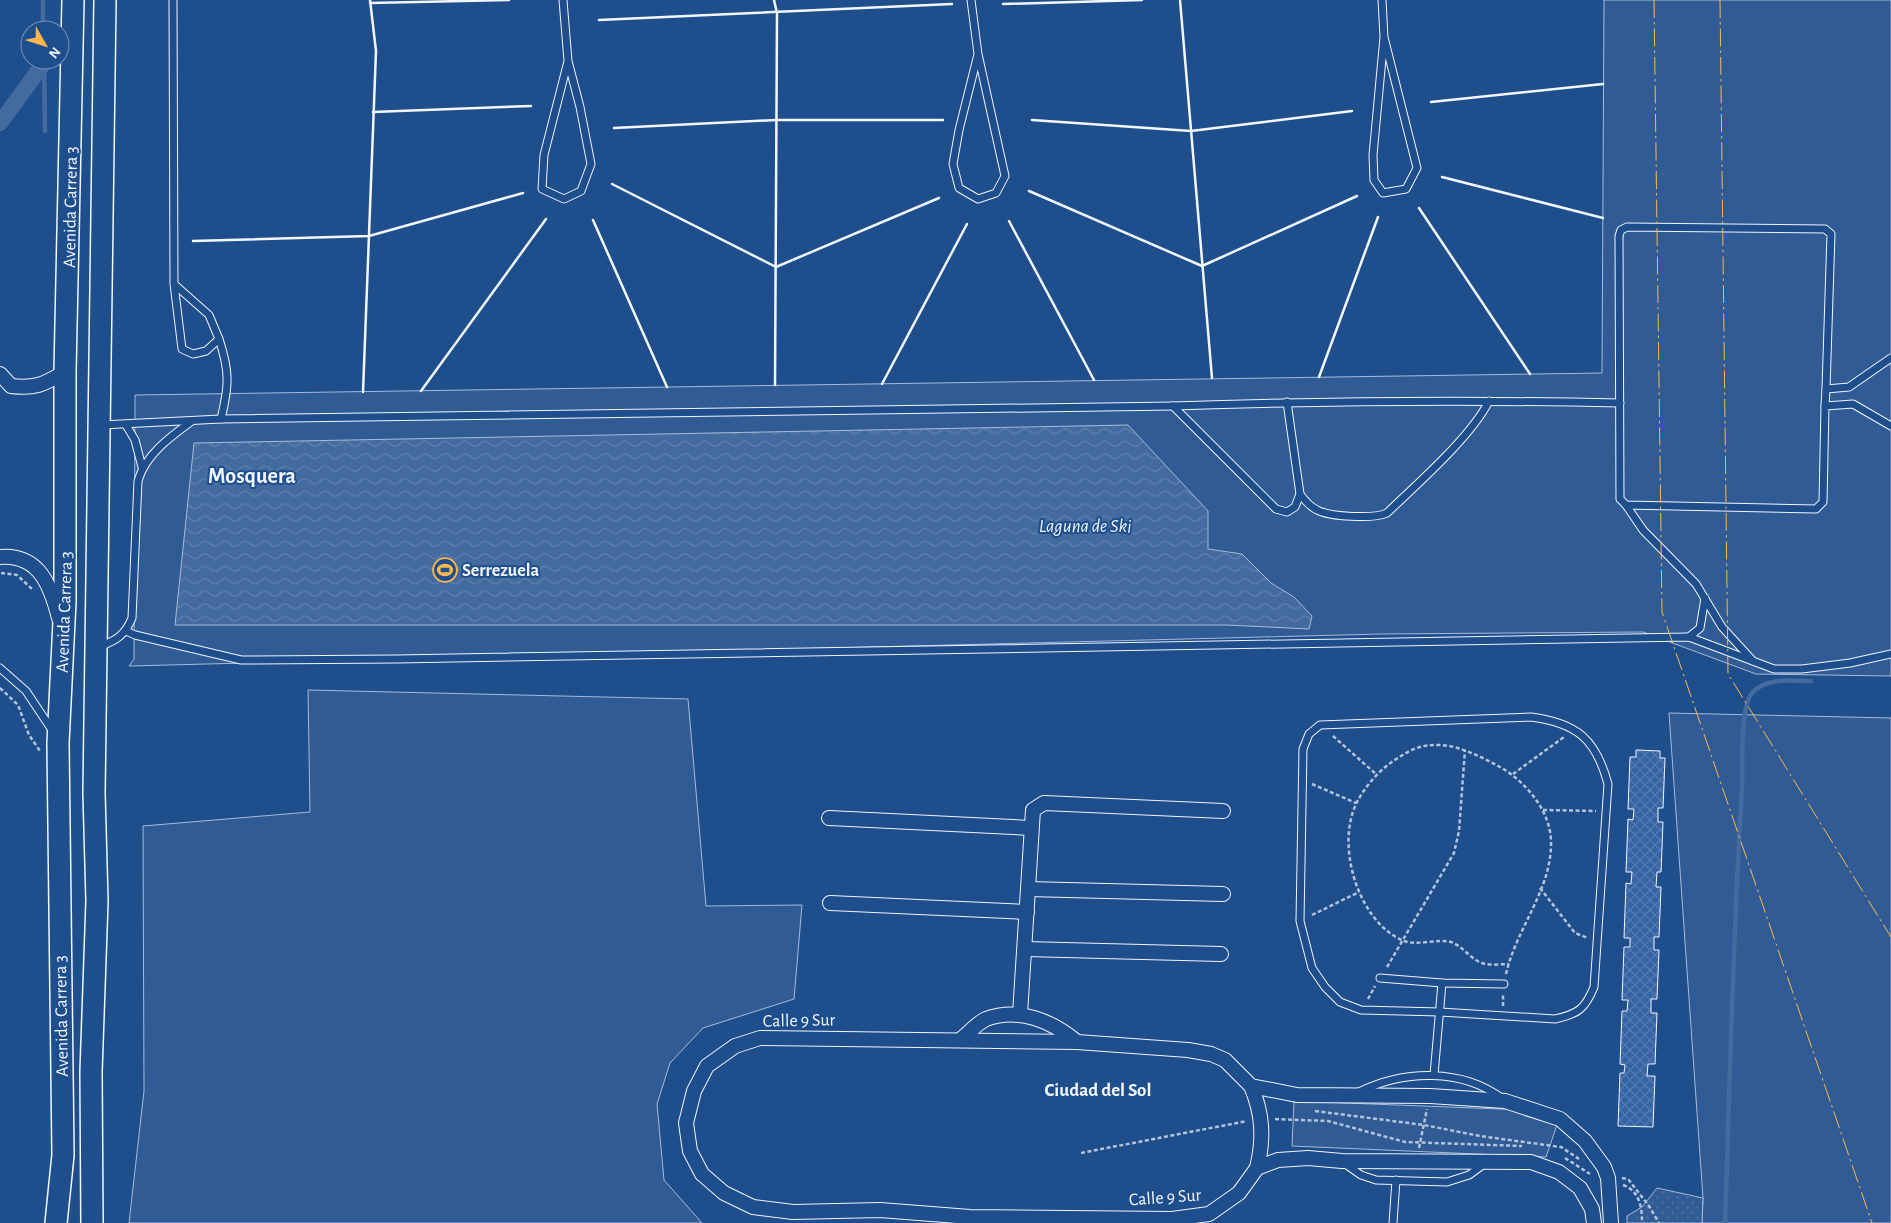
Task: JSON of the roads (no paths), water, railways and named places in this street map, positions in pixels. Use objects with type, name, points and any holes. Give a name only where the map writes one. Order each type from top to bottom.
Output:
[{"type":"main road","name":"Avenida Carrera 3","points":[[56,1223],[63,1155],[58,743],[64,637],[66,372],[73,0]]},
{"type":"main road","name":"Avenida Carrera 3","points":[[92,1223],[91,1072],[97,901],[94,793],[105,0]]},
{"type":"street","points":[[0,374],[11,386],[30,388],[47,383],[66,372]]},
{"type":"street","points":[[0,557],[23,561],[36,569],[46,580],[51,590],[64,637]]},
{"type":"street","points":[[1020,1014],[1033,810],[1044,803],[1223,811]]},
{"type":"street","points":[[829,818],[1031,828]]},
{"type":"street","points":[[1028,889],[1223,894]]},
{"type":"street","points":[[830,903],[1027,912]]},
{"type":"street","points":[[1025,949],[1221,954]]},
{"type":"street","points":[[962,1039],[987,1019],[1020,1014],[1050,1022],[1077,1042]]},
{"type":"street","name":"Calle 9 Sur","points":[[1252,1086],[1225,1060],[1211,1054],[1077,1042],[962,1039],[760,1038],[735,1046],[707,1066],[694,1091],[686,1123],[690,1151],[702,1174],[724,1193],[753,1207],[793,1212],[880,1210],[974,1220],[1095,1221],[1172,1219],[1209,1214],[1239,1193],[1257,1168]]},
{"type":"street","points":[[1257,1168],[1261,1150],[1262,1118],[1252,1086],[1297,1095],[1430,1096],[1505,1101],[1560,1118],[1585,1141],[1604,1167],[1608,1180],[1611,1223]]},
{"type":"street","points":[[1257,1168],[1278,1160],[1308,1158],[1342,1161],[1531,1162],[1559,1172],[1580,1188],[1592,1209],[1594,1223]]},
{"type":"lane","points":[[173,0],[174,284],[182,349],[193,354],[206,351],[219,339]]},
{"type":"lane","points":[[563,0],[568,61],[580,107],[591,164],[581,191],[564,198],[542,190],[544,155],[568,61]]},
{"type":"lane","points":[[971,0],[978,54],[1005,176],[996,193],[978,199],[959,188],[953,164],[959,130],[978,54]]},
{"type":"lane","points":[[1382,0],[1384,37],[1373,154],[1374,180],[1384,193],[1406,189],[1417,168],[1384,37]]},
{"type":"lane","points":[[1626,505],[1816,509],[1823,502],[1831,266],[1829,230],[1627,227],[1621,230],[1619,236],[1620,499],[1626,505],[1635,521],[1674,563],[1686,572],[1705,598],[1722,627],[1754,662]]},
{"type":"lane","points":[[174,284],[209,315],[219,339],[228,370],[227,394],[221,419]]},
{"type":"lane","points":[[1826,389],[1849,387],[1891,358]]},
{"type":"lane","points":[[98,425],[221,419],[1173,406],[1286,402],[1489,401],[1620,403]]},
{"type":"lane","points":[[1286,402],[1300,494],[1309,506],[1319,512],[1378,517],[1387,513],[1476,420],[1489,401]]},
{"type":"lane","points":[[1825,406],[1853,404],[1891,426]]},
{"type":"lane","points":[[1173,406],[1276,509],[1287,512],[1295,507],[1300,494]]},
{"type":"lane","points":[[96,648],[118,640],[126,631],[132,618],[138,481],[142,467],[158,448],[193,421]]},
{"type":"lane","points":[[126,425],[135,440],[142,467]]},
{"type":"lane","points":[[1688,637],[1700,628],[1705,598]]},
{"type":"lane","points":[[126,631],[134,635],[240,660],[1688,637],[1774,669],[1802,669],[1850,663],[1891,654]]},
{"type":"lane","points":[[0,668],[26,691],[45,716],[58,743]]},
{"type":"lane","points":[[1531,717],[1556,720],[1574,730],[1591,745],[1602,762],[1608,784],[1594,987],[1588,1002],[1573,1015],[1555,1020],[1440,1012],[1361,1010],[1340,1002],[1325,987],[1312,968],[1300,921],[1303,749],[1309,734],[1320,725],[1531,717]]},
{"type":"lane","points":[[1380,978],[1442,983],[1504,984]]},
{"type":"lane","points":[[1434,1075],[1442,983]]},
{"type":"lane","points":[[1355,1095],[1378,1083],[1402,1077],[1434,1075],[1466,1081],[1490,1089],[1505,1101]]},
{"type":"lane","points":[[1342,1161],[1361,1175],[1376,1180],[1447,1182],[1469,1175],[1488,1161]]},
{"type":"lane","points":[[1393,1223],[1396,1180]]},
{"type":"water","name":"Laguna de Ski","points":[[1128,425],[1208,511],[1208,549],[1242,554],[1271,583],[1294,597],[1312,616],[1309,629],[1226,625],[175,625],[194,443]]},
{"type":"waterway","points":[[43,0],[43,20]]},
{"type":"waterway","points":[[0,123],[39,70]]},
{"type":"waterway","points":[[44,70],[45,131]]},
{"type":"waterway","points":[[1725,1223],[1734,951],[1743,737],[1746,710],[1753,692],[1765,684],[1780,681],[1811,681]]},
{"type":"place","name":"Serrezuela","points":[[445,570]]},
{"type":"district","name":"Mosquera","points":[[252,475]]},
{"type":"district","name":"Ciudad del Sol","points":[[1098,1089]]}]
